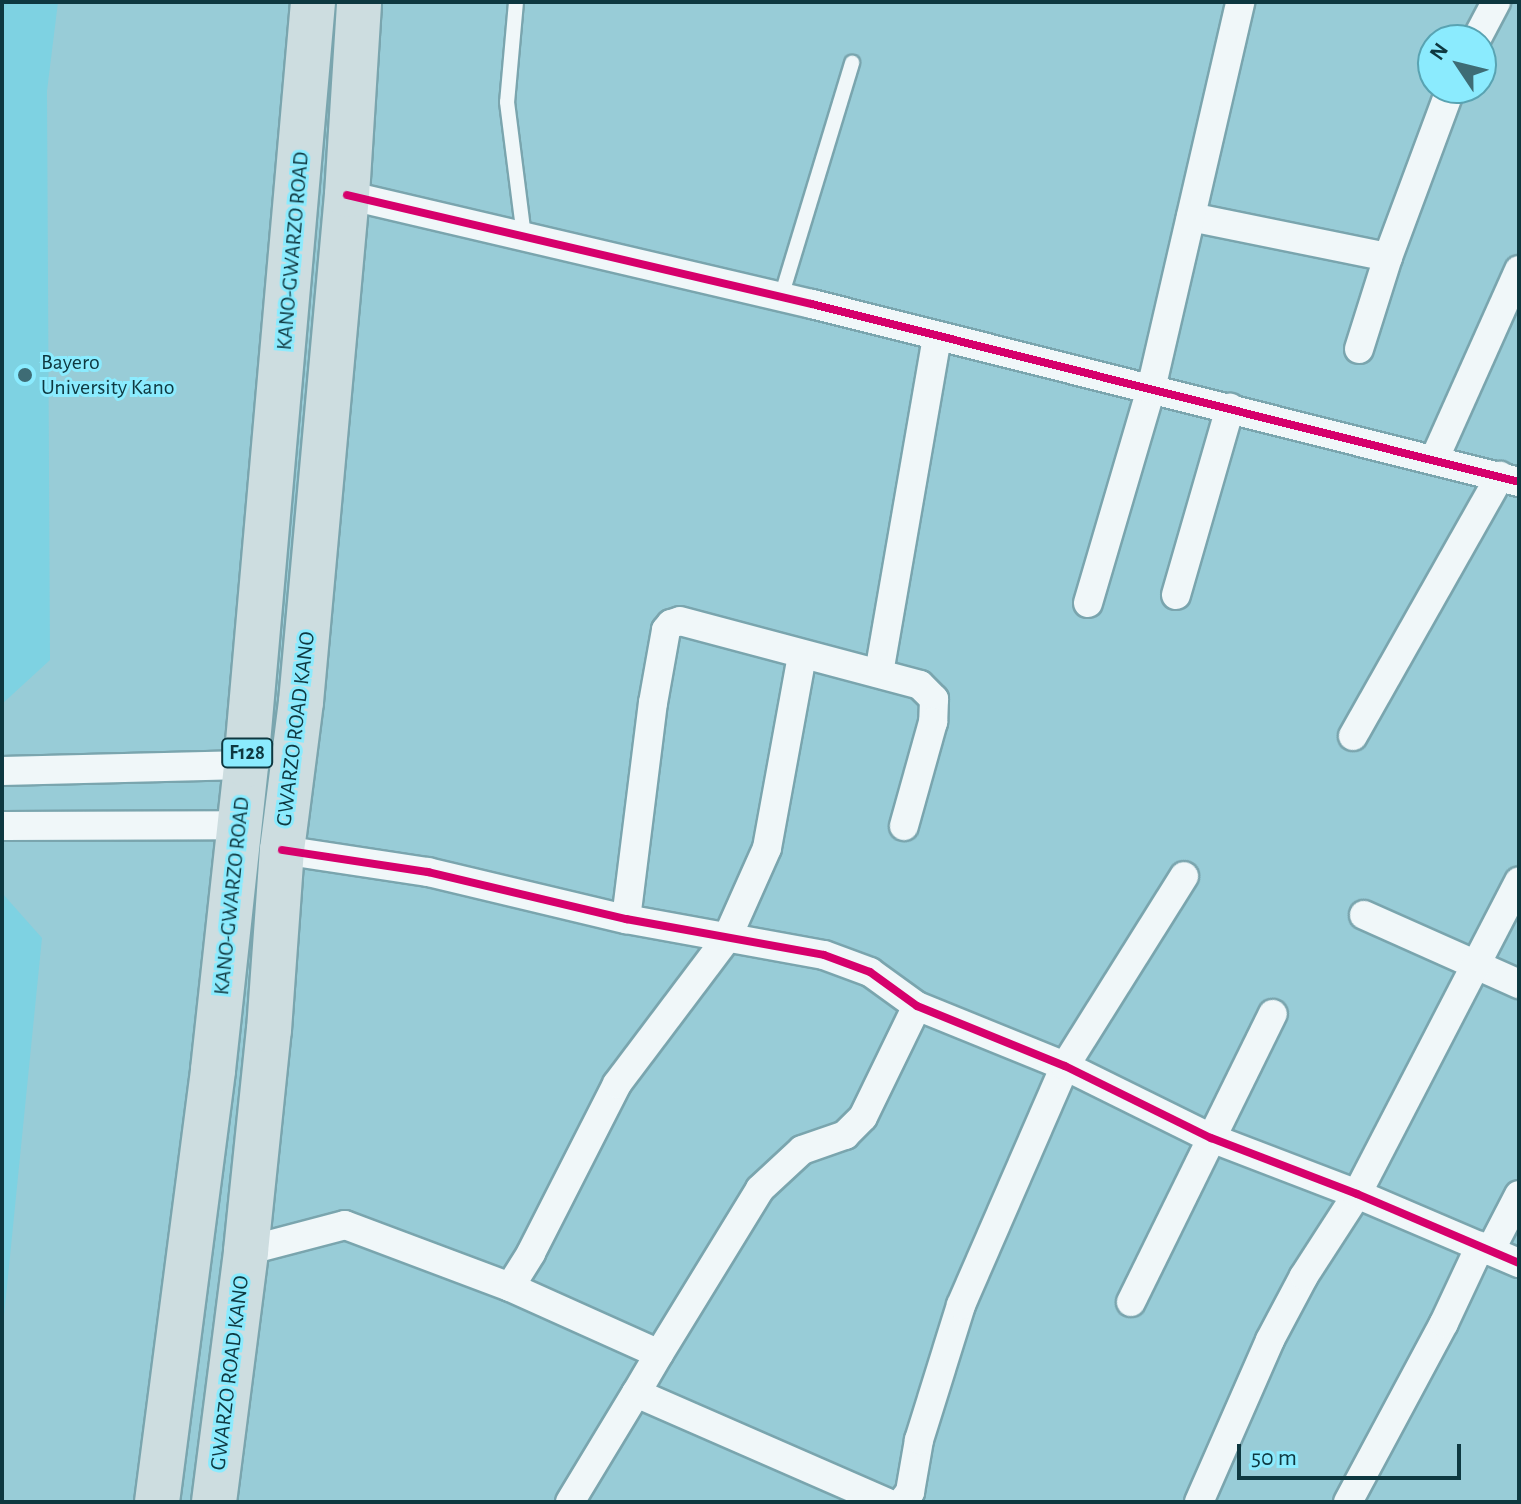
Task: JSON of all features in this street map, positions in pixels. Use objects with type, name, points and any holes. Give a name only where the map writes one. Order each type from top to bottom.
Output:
[{"type":"main road","name":"KANO-GWARZO ROAD","points":[[157,1502],[213,1070],[246,765],[306,119],[313,2]]},
{"type":"main road","name":"GWARZO ROAD KANO","points":[[214,1502],[246,1251],[269,1030],[282,850],[301,702],[347,195],[359,2]]},
{"type":"street","points":[[1088,603],[1151,389],[1240,2]]},
{"type":"street","points":[[1484,24],[1496,2]]},
{"type":"street","points":[[1359,349],[1388,257],[1445,104]]},
{"type":"street","points":[[347,195],[781,297],[1510,479],[1353,736]]},
{"type":"street","points":[[1191,217],[1388,257]]},
{"type":"street","points":[[1434,460],[1519,270]]},
{"type":"street","points":[[879,673],[937,336]]},
{"type":"street","points":[[1176,595],[1230,408]]},
{"type":"street","points":[[626,919],[653,703],[666,630],[671,624],[680,621],[920,685],[934,699],[933,722],[904,826]]},
{"type":"street","points":[[510,1287],[531,1253],[617,1084],[727,938],[767,848],[802,656]]},
{"type":"street","points":[[2,771],[246,765]]},
{"type":"street","points":[[2,826],[239,825]]},
{"type":"street","points":[[282,850],[428,872],[626,919],[824,955],[870,972],[917,1006],[1065,1066],[1211,1138],[1357,1194],[1519,1263]]},
{"type":"street","points":[[902,1502],[910,1492],[919,1440],[961,1305],[1065,1066],[1184,876]]},
{"type":"street","points":[[1199,1502],[1270,1340],[1304,1276],[1357,1194],[1519,882]]},
{"type":"street","points":[[1364,915],[1519,984]]},
{"type":"street","points":[[570,1502],[760,1189],[802,1150],[845,1135],[863,1117],[917,1006]]},
{"type":"street","points":[[1131,1302],[1273,1014]]},
{"type":"street","points":[[1348,1502],[1485,1248],[1519,1195]]},
{"type":"street","points":[[246,1251],[345,1225],[510,1287],[659,1354]]},
{"type":"street","points":[[636,1393],[886,1502]]},
{"type":"lane","points":[[516,2],[507,102],[524,237]]},
{"type":"lane","points":[[781,297],[852,63]]},
{"type":"shaded area","name":"Bayero University Kano","points":[[2,2],[58,2],[47,91],[50,660],[2,704]]},
{"type":"shaded area","points":[[2,893],[42,938],[2,1336]]},
{"type":"cycle path","points":[[347,195],[812,304],[1519,482]]},
{"type":"cycle path","points":[[282,850],[428,872],[626,919],[824,955],[870,972],[917,1006],[1065,1066],[1211,1138],[1357,1194],[1519,1263]]},
{"type":"place","name":"Bayero University Kano","points":[[25,375]]}]
